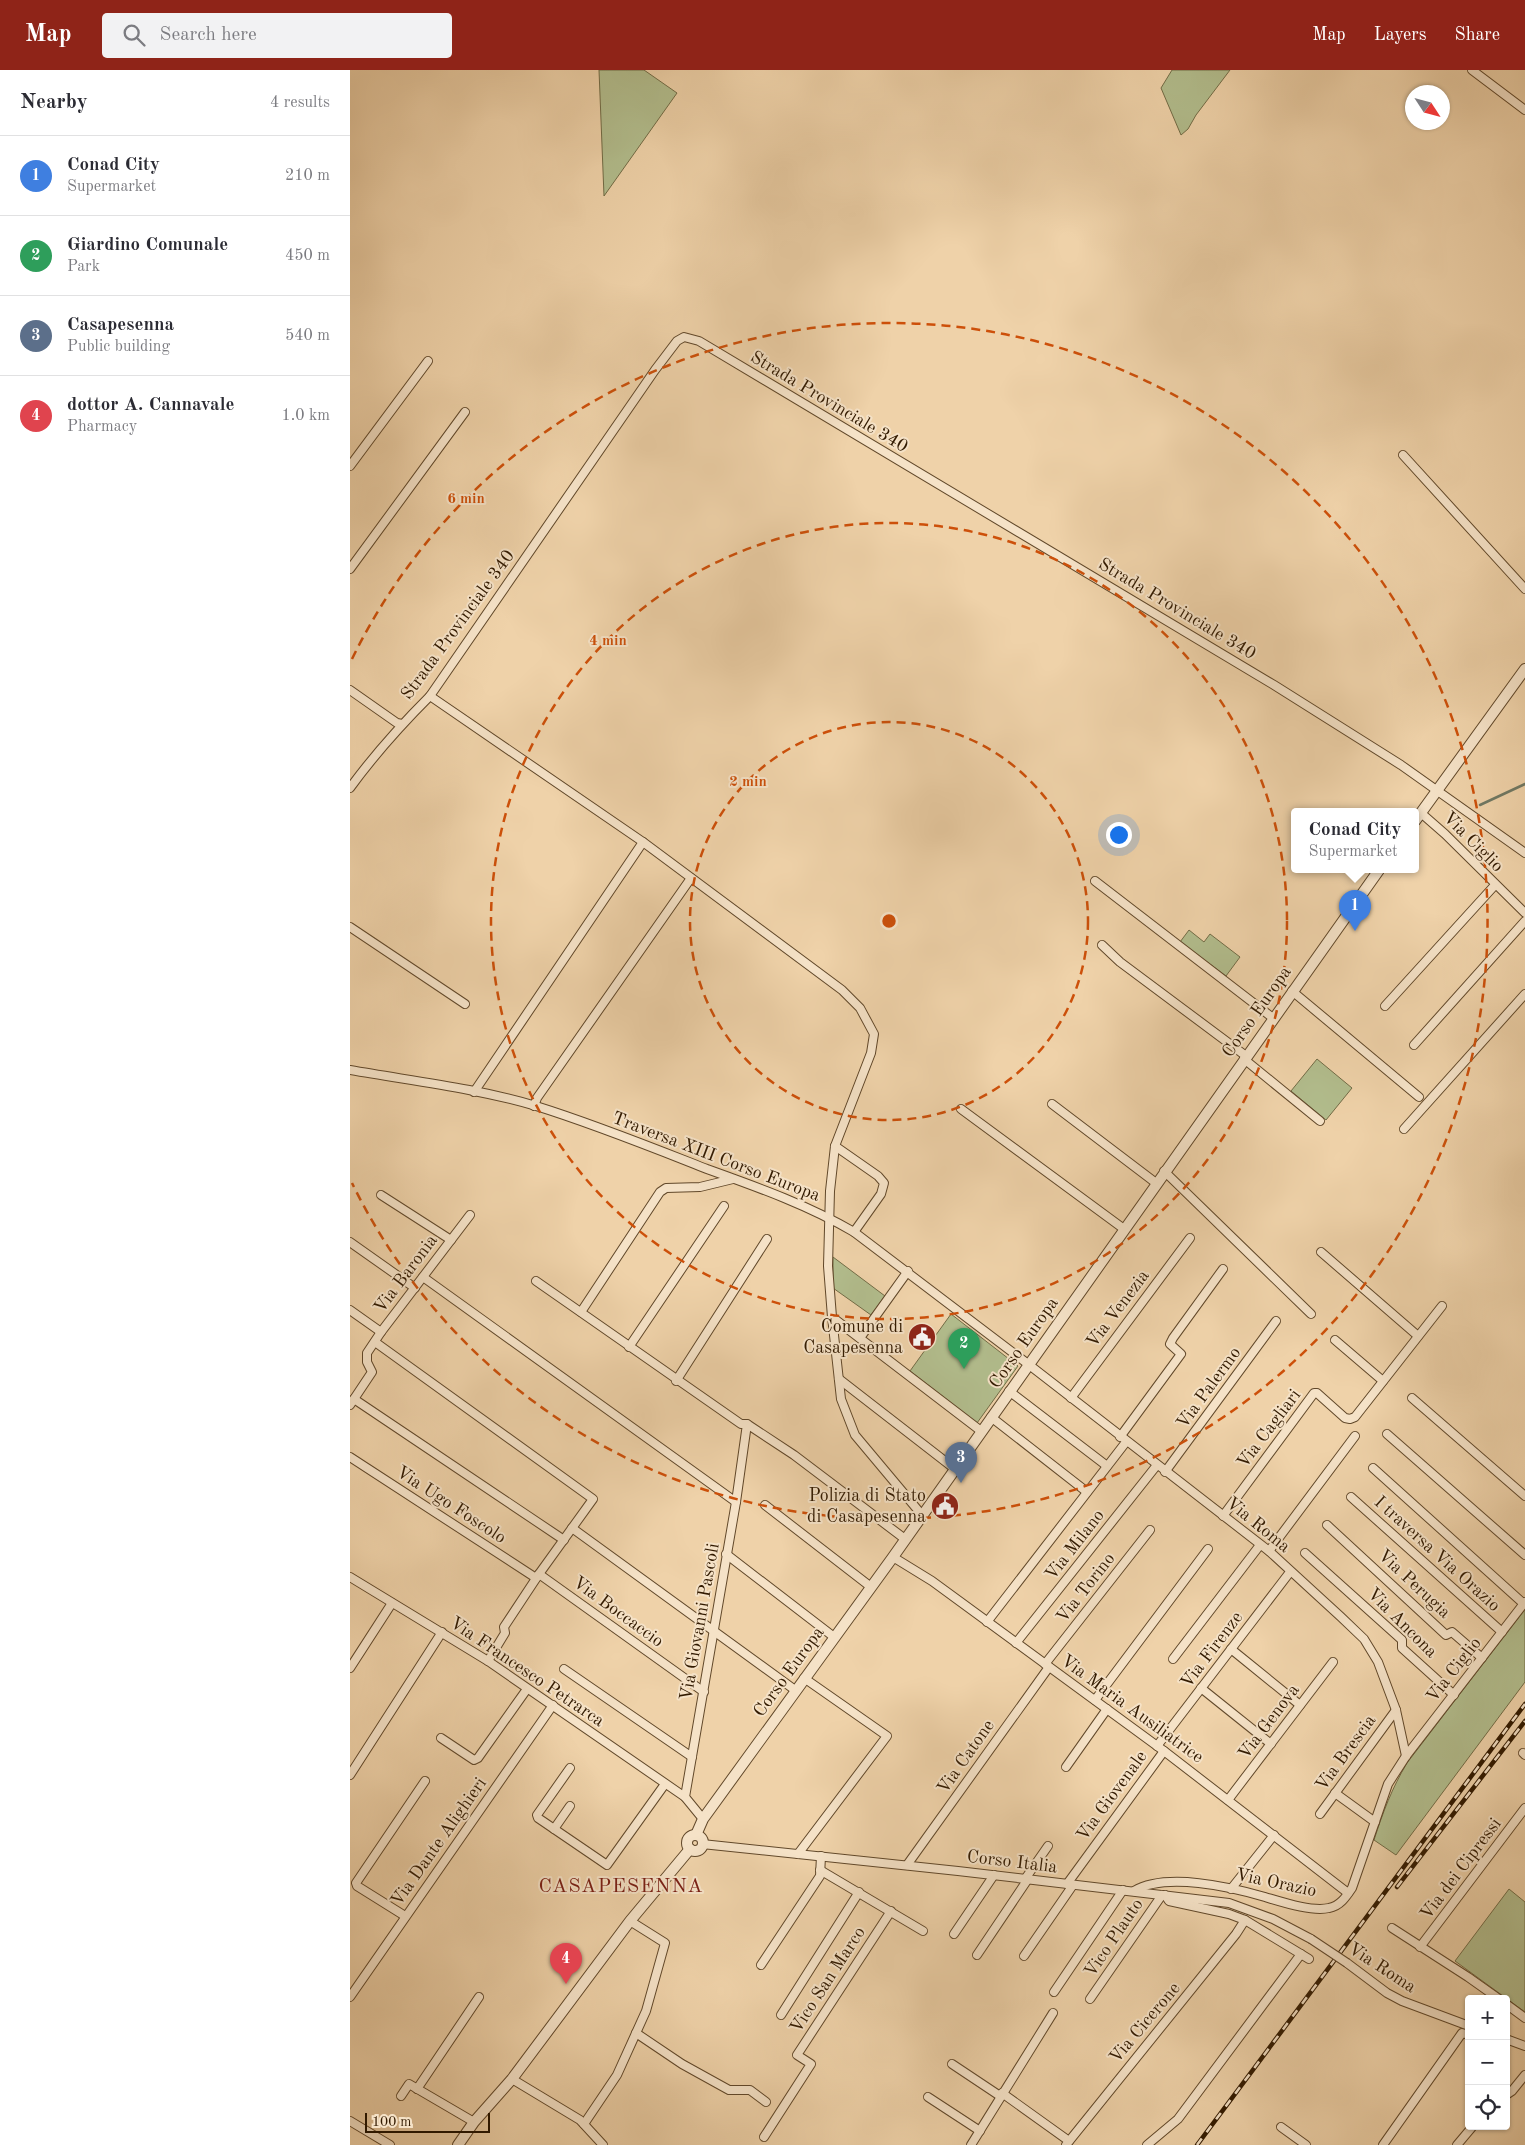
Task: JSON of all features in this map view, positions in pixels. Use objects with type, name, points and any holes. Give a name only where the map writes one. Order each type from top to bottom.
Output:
[{"type":"street","points":[[1472,70],[1525,110]]},
{"type":"street","name":"Strada Provinciale 340","points":[[350,788],[370,760],[430,696],[654,370],[677,341],[684,337],[699,342],[716,352],[1274,685],[1402,765],[1438,790]]},
{"type":"street","points":[[350,466],[428,361]]},
{"type":"street","points":[[350,570],[466,412]]},
{"type":"street","points":[[1403,454],[1525,589]]},
{"type":"street","points":[[1419,816],[1525,669]]},
{"type":"street","points":[[350,690],[397,723],[402,724]]},
{"type":"street","points":[[430,696],[643,842],[692,878],[842,990],[860,1008],[865,1016],[874,1034],[871,1053],[835,1146],[830,1217],[828,1266],[841,1399],[854,1434],[922,1515]]},
{"type":"street","points":[[1438,790],[1525,853]]},
{"type":"street","name":"Via Ciglio","points":[[1419,818],[1445,834],[1525,913]]},
{"type":"street","points":[[474,1092],[643,842]]},
{"type":"street","name":"Corso Europa","points":[[630,1920],[690,1849],[687,1845],[688,1839],[691,1836],[699,1840],[703,1819],[893,1557],[1377,873]]},
{"type":"street","points":[[534,1106],[692,878]]},
{"type":"street","points":[[1095,881],[1273,1018]]},
{"type":"street","points":[[1385,1006],[1495,885]]},
{"type":"street","points":[[1414,1045],[1525,921]]},
{"type":"street","points":[[350,927],[465,1004]]},
{"type":"street","points":[[1102,945],[1120,962],[1245,1057],[1320,1121]]},
{"type":"street","points":[[1292,991],[1419,1097]]},
{"type":"street","points":[[1404,1128],[1525,994]]},
{"type":"street","name":"Traversa XIII Corso Europa","points":[[350,1070],[474,1092],[534,1106],[586,1123],[734,1178],[830,1217],[908,1271],[1028,1364]]},
{"type":"street","points":[[1052,1104],[1156,1183]]},
{"type":"street","points":[[961,1109],[1124,1229]]},
{"type":"street","points":[[835,1146],[878,1176],[884,1183],[881,1194],[854,1232]]},
{"type":"street","points":[[1164,1172],[1312,1314]]},
{"type":"street","points":[[581,1312],[660,1192],[666,1188],[700,1187],[734,1178]]},
{"type":"street","points":[[381,1195],[451,1240]]},
{"type":"street","points":[[629,1347],[724,1206]]},
{"type":"street","name":"Via Baronia","points":[[352,1402],[372,1372],[367,1362],[368,1353],[381,1332],[470,1214]]},
{"type":"street","name":"Via Venezia","points":[[1071,1398],[1190,1238]]},
{"type":"street","points":[[676,1381],[767,1239]]},
{"type":"street","points":[[350,1242],[415,1288]]},
{"type":"street","points":[[1321,1252],[1418,1336]]},
{"type":"street","points":[[987,1622],[1107,1466],[1123,1439],[1181,1354],[1171,1347],[1172,1338],[1223,1270]]},
{"type":"street","points":[[860,1338],[908,1271]]},
{"type":"street","points":[[423,1277],[736,1502]]},
{"type":"street","points":[[536,1281],[676,1381],[740,1424],[747,1424],[794,1455],[905,1539]]},
{"type":"street","name":"Via Cagliari","points":[[1223,1516],[1314,1393],[1317,1393],[1345,1418],[1350,1420],[1355,1417],[1442,1306]]},
{"type":"street","points":[[350,1310],[381,1332]]},
{"type":"street","points":[[832,1316],[981,1431]]},
{"type":"street","name":"Via Palermo","points":[[1165,1472],[1276,1321]]},
{"type":"street","points":[[1334,1340],[1383,1381]]},
{"type":"street","points":[[375,1342],[593,1500],[504,1627],[505,1633],[488,1661]]},
{"type":"street","name":"Via Roma","points":[[1028,1364],[1269,1551],[1364,1639],[1378,1662],[1396,1710],[1406,1756]]},
{"type":"street","points":[[839,1379],[954,1469]]},
{"type":"street","points":[[1009,1391],[1107,1466]]},
{"type":"street","points":[[1412,1398],[1525,1496]]},
{"type":"street","points":[[352,1402],[564,1540]]},
{"type":"street","points":[[991,1418],[1087,1492]]},
{"type":"street","name":"Via Giovanni Pascoli","points":[[685,1797],[736,1502],[747,1424]]},
{"type":"street","points":[[1387,1434],[1525,1556]]},
{"type":"street","points":[[1269,1551],[1355,1436]]},
{"type":"street","name":"Via Ugo Foscolo","points":[[350,1457],[538,1576]]},
{"type":"street","name":"Via Milano","points":[[1016,1643],[1157,1465]]},
{"type":"street","points":[[1372,1468],[1525,1603]]},
{"type":"street","name":"I traversa Via Orazio","points":[[1351,1497],[1502,1632]]},
{"type":"street","points":[[765,1505],[871,1587]]},
{"type":"street","name":"Via Perugia","points":[[1328,1525],[1446,1635],[1452,1632],[1482,1658]]},
{"type":"street","points":[[572,1528],[795,1690]]},
{"type":"street","name":"Via Torino","points":[[1047,1665],[1150,1530]]},
{"type":"street","points":[[1173,1659],[1260,1545]]},
{"type":"street","points":[[1095,1700],[1208,1549]]},
{"type":"street","name":"Via Ancona","points":[[1305,1553],[1402,1640],[1402,1648],[1454,1695]]},
{"type":"street","points":[[726,1554],[834,1637]]},
{"type":"street","name":"Via Maria Ausiliatrice","points":[[893,1557],[932,1581],[1161,1748],[1348,1894]]},
{"type":"street","name":"Via Firenze","points":[[1161,1748],[1201,1688],[1290,1572]]},
{"type":"street","name":"Via Boccaccio","points":[[538,1576],[704,1692]]},
{"type":"street","name":"Via Francesco Petrarca","points":[[350,1577],[488,1661],[685,1797]]},
{"type":"street","points":[[350,1668],[392,1602]]},
{"type":"street","name":"Via Ciglio","points":[[1406,1756],[1525,1603]]},
{"type":"street","points":[[350,1775],[442,1632]]},
{"type":"street","points":[[1231,1649],[1300,1705]]},
{"type":"street","name":"Via Genova","points":[[1228,1800],[1333,1662]]},
{"type":"street","name":"Via Catone","points":[[907,1865],[1047,1665]]},
{"type":"street","points":[[564,1669],[692,1757]]},
{"type":"street","points":[[798,1854],[887,1736],[804,1678]]},
{"type":"street","points":[[1201,1688],[1271,1744]]},
{"type":"street","points":[[441,1738],[464,1755],[474,1760],[478,1758],[527,1689]]},
{"type":"street","name":"Via Dante Alighieri","points":[[350,1997],[553,1705]]},
{"type":"street","points":[[1066,1767],[1107,1709]]},
{"type":"street","name":"Via Brescia","points":[[1320,1814],[1396,1710]]},
{"type":"street","name":"Via Giovenale","points":[[1024,1956],[1161,1748]]},
{"type":"street","points":[[1348,1894],[1388,1784],[1406,1756]]},
{"type":"street","points":[[570,1768],[537,1815],[538,1818],[607,1865],[665,1784]]},
{"type":"street","points":[[405,1916],[357,1886],[356,1883],[425,1781]]},
{"type":"street","points":[[1335,1793],[1375,1822]]},
{"type":"street","points":[[685,1797],[703,1819]]},
{"type":"street","points":[[554,1828],[570,1806]]},
{"type":"street","name":"Via dei Cipressi","points":[[1420,1947],[1525,1808]]},
{"type":"street","points":[[1231,1889],[1274,1835]]},
{"type":"street","name":"Corso Italia","points":[[699,1840],[798,1854],[1229,1903],[1273,1919],[1311,1939]]},
{"type":"street","points":[[976,1955],[1048,1846]]},
{"type":"street","points":[[761,1965],[820,1876],[821,1856]]},
{"type":"street","points":[[820,1870],[923,1931]]},
{"type":"street","points":[[954,1934],[994,1875]]},
{"type":"street","name":"Via Orazio","points":[[1134,1891],[1145,1885],[1160,1882],[1214,1885],[1308,1908],[1329,1908],[1342,1902],[1348,1894]]},
{"type":"street","points":[[1054,1992],[1123,1890]]},
{"type":"street","points":[[781,2015],[859,1892]]},
{"type":"street","points":[[1164,1895],[1170,1901],[1229,1914],[1245,1920],[1309,1958]]},
{"type":"street","name":"Vico Plauto","points":[[1090,1999],[1164,1895]]},
{"type":"street","name":"Vico San Marco","points":[[764,2137],[811,2064],[797,2054],[891,1911]]},
{"type":"street","points":[[458,2145],[474,2122],[512,2079],[630,1920],[665,1943],[646,2011],[617,2075],[584,2124]]},
{"type":"street","name":"Via Cicerone","points":[[1068,2143],[1232,1940],[1245,1920]]},
{"type":"street","points":[[1392,1928],[1468,1976],[1494,1995]]},
{"type":"street","name":"Via Roma","points":[[1311,1939],[1387,1993],[1402,2001],[1465,2025]]},
{"type":"street","points":[[1148,2145],[1178,2119],[1301,1954]]},
{"type":"street","points":[[417,2089],[479,1996]]},
{"type":"street","points":[[1510,2007],[1525,2018]]},
{"type":"street","points":[[971,2145],[1053,2013]]},
{"type":"street","points":[[636,2033],[682,2064],[729,2090],[750,2090],[766,2102]]},
{"type":"street","points":[[1384,2145],[1462,2033],[1465,2034]]},
{"type":"street","points":[[1510,2041],[1525,2046]]},
{"type":"street","points":[[1510,2044],[1516,2043]]},
{"type":"street","points":[[952,2064],[1001,2094],[1068,2143]]},
{"type":"street","points":[[1510,2092],[1525,2075]]},
{"type":"street","points":[[512,2079],[584,2124],[603,2145]]},
{"type":"street","points":[[401,2096],[409,2084],[474,2122]]},
{"type":"street","points":[[928,2097],[980,2131]]},
{"type":"street","points":[[350,2121],[390,2145]]},
{"type":"street","points":[[1281,2127],[1306,2145]]},
{"type":"street","points":[[1460,2144],[1471,2130]]},
{"type":"green space","points":[[599,70],[644,70],[677,93],[604,196]]},
{"type":"green space","points":[[1172,70],[1230,70],[1196,115],[1188,129],[1181,135],[1161,88]]},
{"type":"green space","points":[[1189,930],[1204,942],[1210,934],[1240,957],[1226,976],[1180,942]]},
{"type":"green space","points":[[1317,1059],[1352,1088],[1326,1120],[1291,1091]]},
{"type":"green space","points":[[833,1257],[885,1296],[871,1315],[833,1288]]},
{"type":"green space","points":[[951,1314],[1018,1366],[977,1423],[910,1371]]},
{"type":"green space","points":[[1525,1609],[1525,1682],[1396,1855],[1374,1840],[1388,1800],[1402,1772]]},
{"type":"green space","points":[[1509,1889],[1525,1902],[1525,2012],[1510,2001],[1510,1995],[1502,1995],[1455,1961]]},
{"type":"waterway","points":[[1480,805],[1525,784]]},
{"type":"railway","points":[[1197,2145],[1525,1704]]},
{"type":"railway","points":[[1397,1887],[1525,1721]]},
{"type":"place","name":"Conad City","points":[[1355,931]]},
{"type":"place","name":"Comune di Casapesenna","points":[[922,1337]]},
{"type":"place","name":"Giardino Comunale","points":[[964,1369]]},
{"type":"place","name":"Casapesenna","points":[[961,1483]]},
{"type":"place","name":"Polizia di Stato di Casapesenna","points":[[945,1506]]},
{"type":"place","name":"dottor A. Cannavale","points":[[566,1984]]},
{"type":"district","name":"CASAPESENNA","points":[[621,1887]]}]
